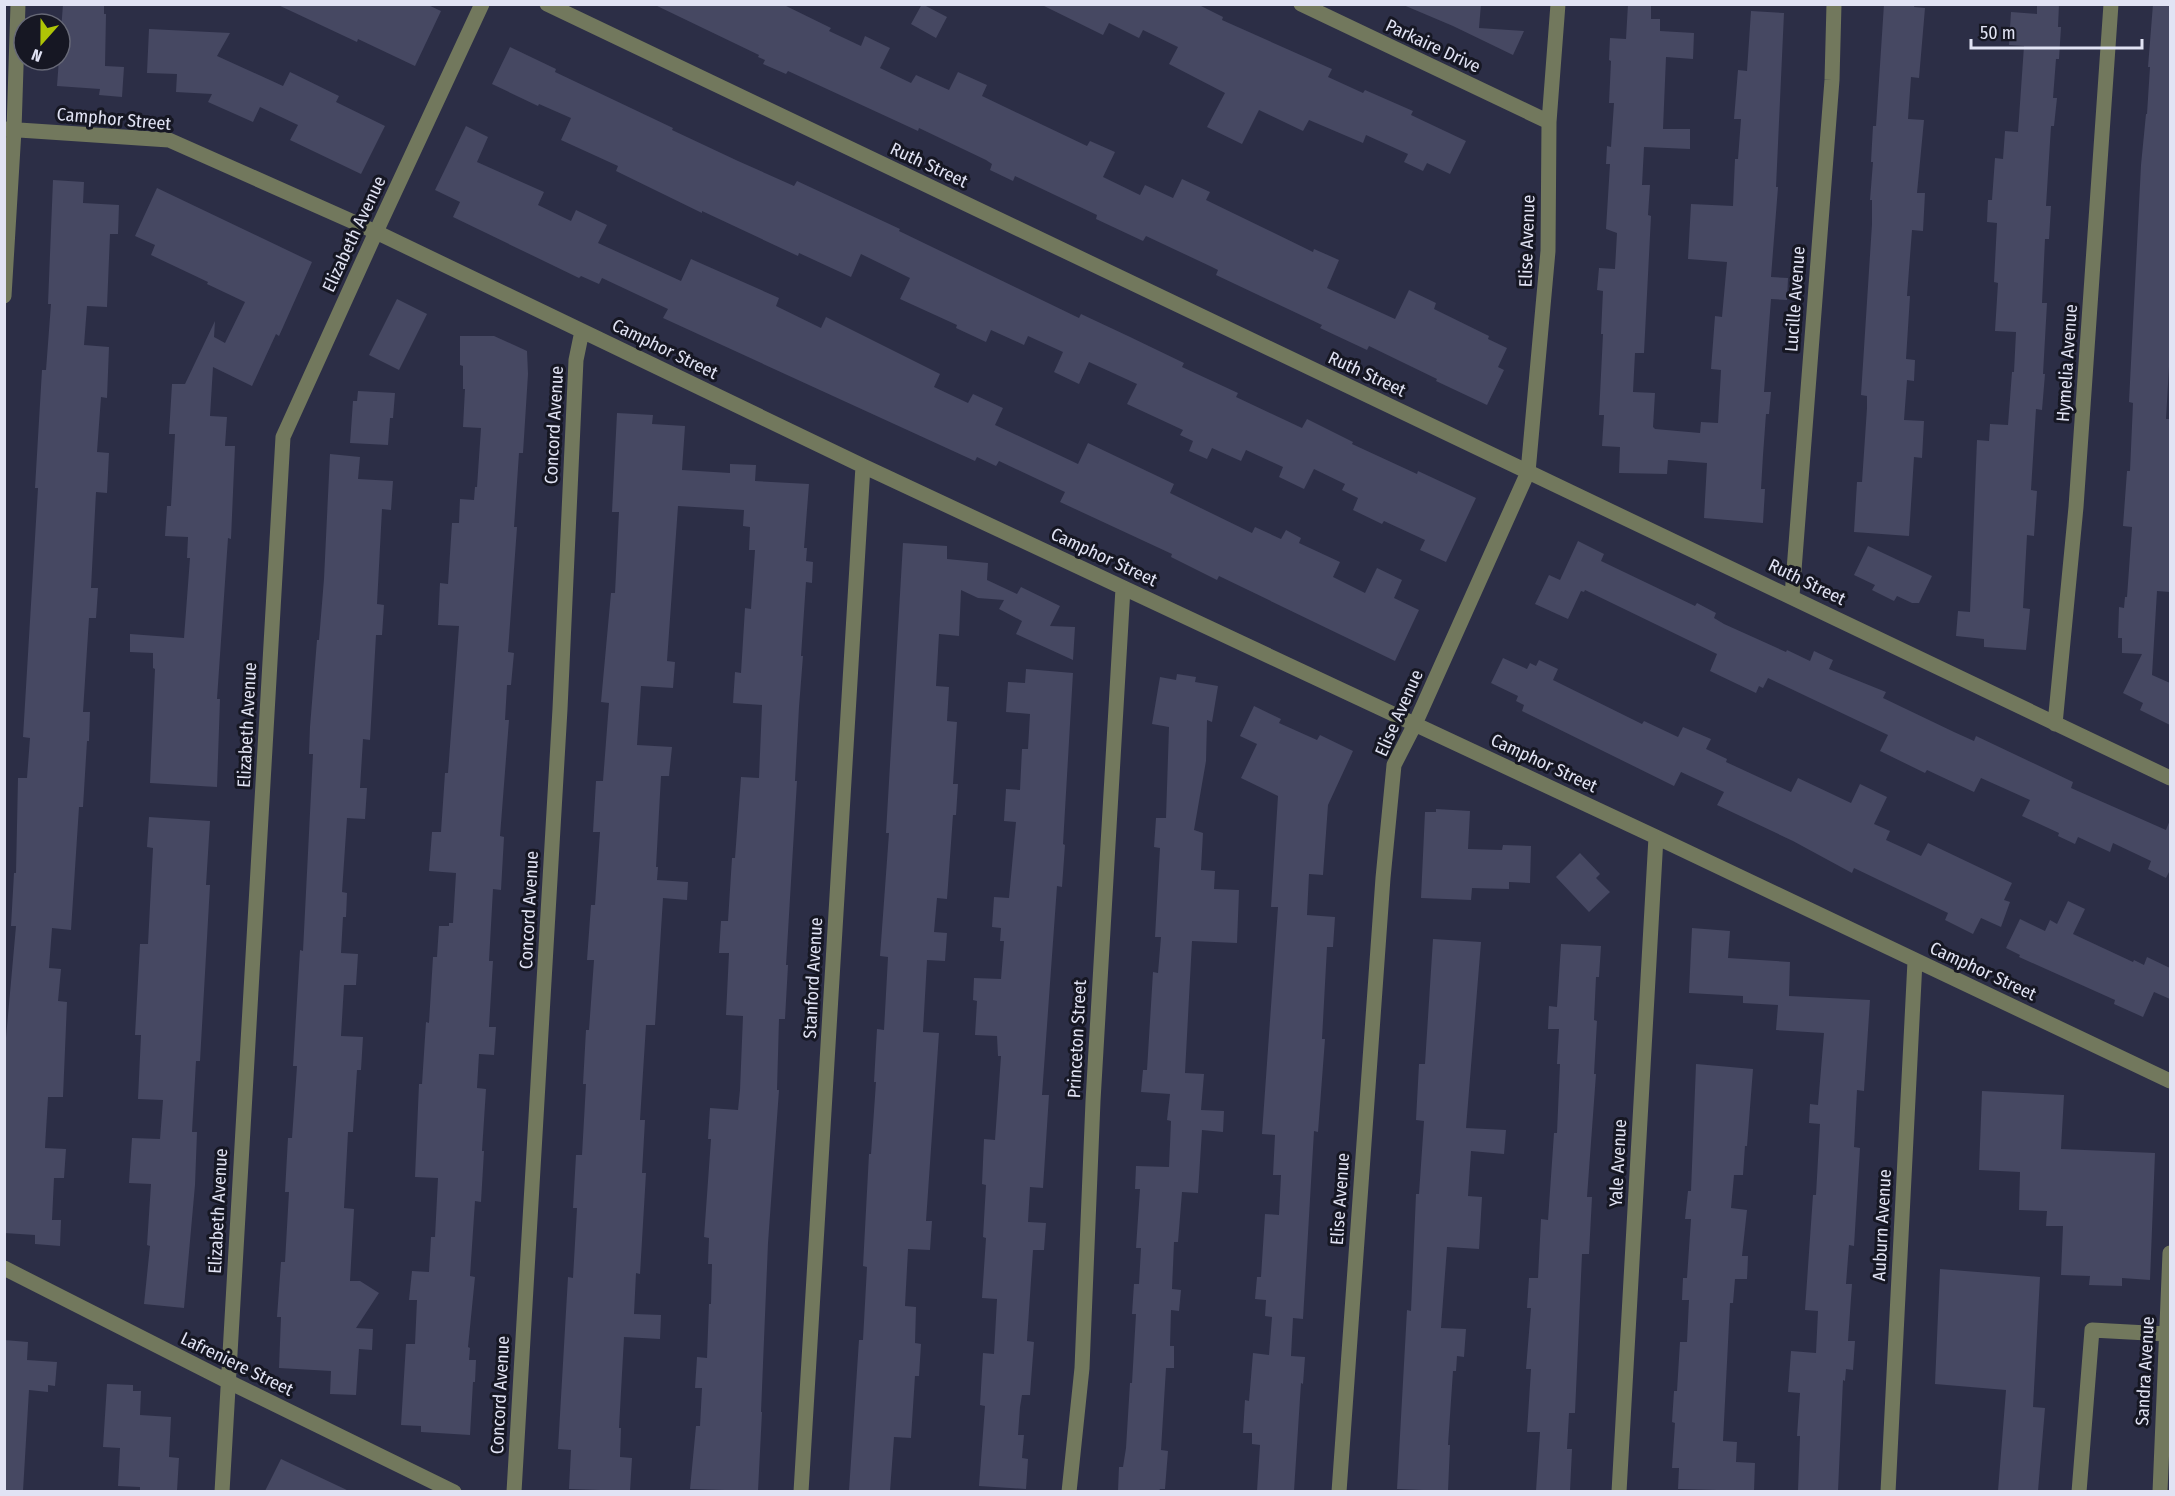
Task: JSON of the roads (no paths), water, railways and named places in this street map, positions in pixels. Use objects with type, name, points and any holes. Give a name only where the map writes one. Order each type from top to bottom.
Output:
[{"type":"street","points":[[4,296],[9,130],[18,4]]},
{"type":"street","name":"Elizabeth Avenue","points":[[222,1491],[283,437],[482,4]]},
{"type":"street","name":"Ruth Street","points":[[547,4],[2170,778]]},
{"type":"street","name":"Parkaire Drive","points":[[1301,4],[1549,122]]},
{"type":"street","name":"Elise Avenue","points":[[1339,1491],[1384,867],[1394,765],[1415,724],[1528,472],[1548,251],[1549,122],[1558,4]]},
{"type":"street","name":"Lucille Avenue","points":[[1792,596],[1832,80],[1834,4]]},
{"type":"street","name":"Hymelia Avenue","points":[[2055,724],[2076,507],[2111,4]]},
{"type":"street","name":"Camphor Street","points":[[9,130],[169,140],[376,231],[863,466],[1656,837],[2170,1081]]},
{"type":"street","name":"Concord Avenue","points":[[514,1491],[560,709],[576,360],[582,331]]},
{"type":"street","name":"Stanford Avenue","points":[[801,1491],[863,466]]},
{"type":"street","name":"Princeton Street","points":[[1070,1491],[1082,1368],[1093,1101],[1123,588]]},
{"type":"street","name":"Yale Avenue","points":[[1619,1491],[1656,837]]},
{"type":"street","name":"Auburn Avenue","points":[[1888,1491],[1915,961]]},
{"type":"street","name":"Sandra Avenue","points":[[2160,1491],[2170,1253]]},
{"type":"street","name":"Lafreniere Street","points":[[4,1268],[227,1381],[454,1491]]},
{"type":"street","points":[[2079,1491],[2092,1330],[2166,1334]]}]
